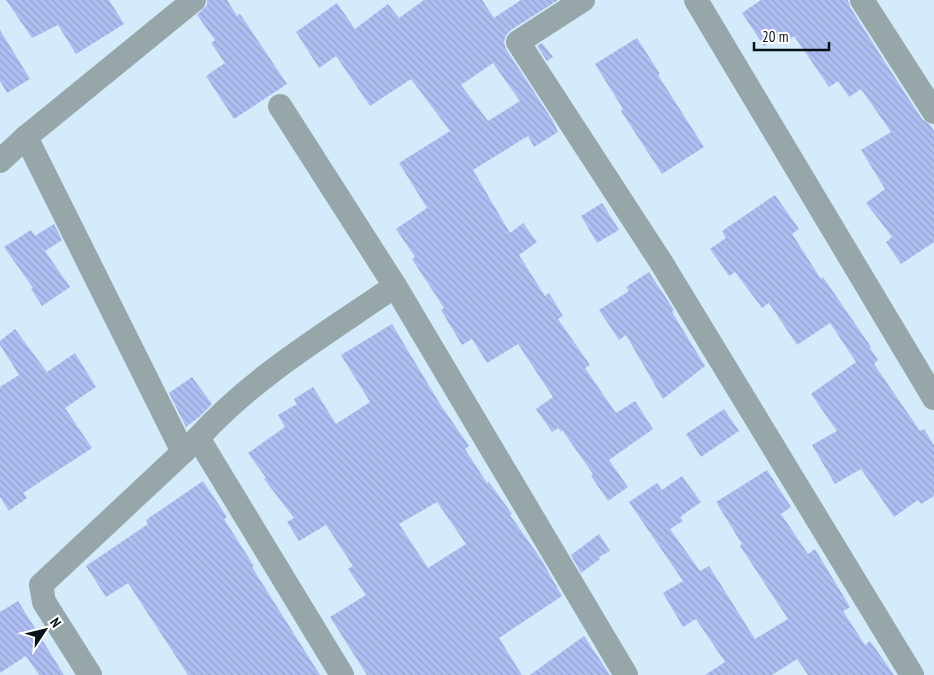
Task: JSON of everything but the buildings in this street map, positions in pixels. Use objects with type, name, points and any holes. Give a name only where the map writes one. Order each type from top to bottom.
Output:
[{"type":"street","points":[[0,161],[26,137],[194,0]]},
{"type":"street","points":[[583,0],[518,42],[662,262],[912,675]]},
{"type":"street","points":[[696,0],[934,398]]},
{"type":"street","points":[[862,0],[934,112]]},
{"type":"street","points":[[280,106],[395,286],[626,675]]},
{"type":"street","points":[[26,137],[191,445],[342,675]]},
{"type":"street","points":[[90,675],[44,602],[41,585],[191,445],[221,413],[272,371],[395,286]]}]
